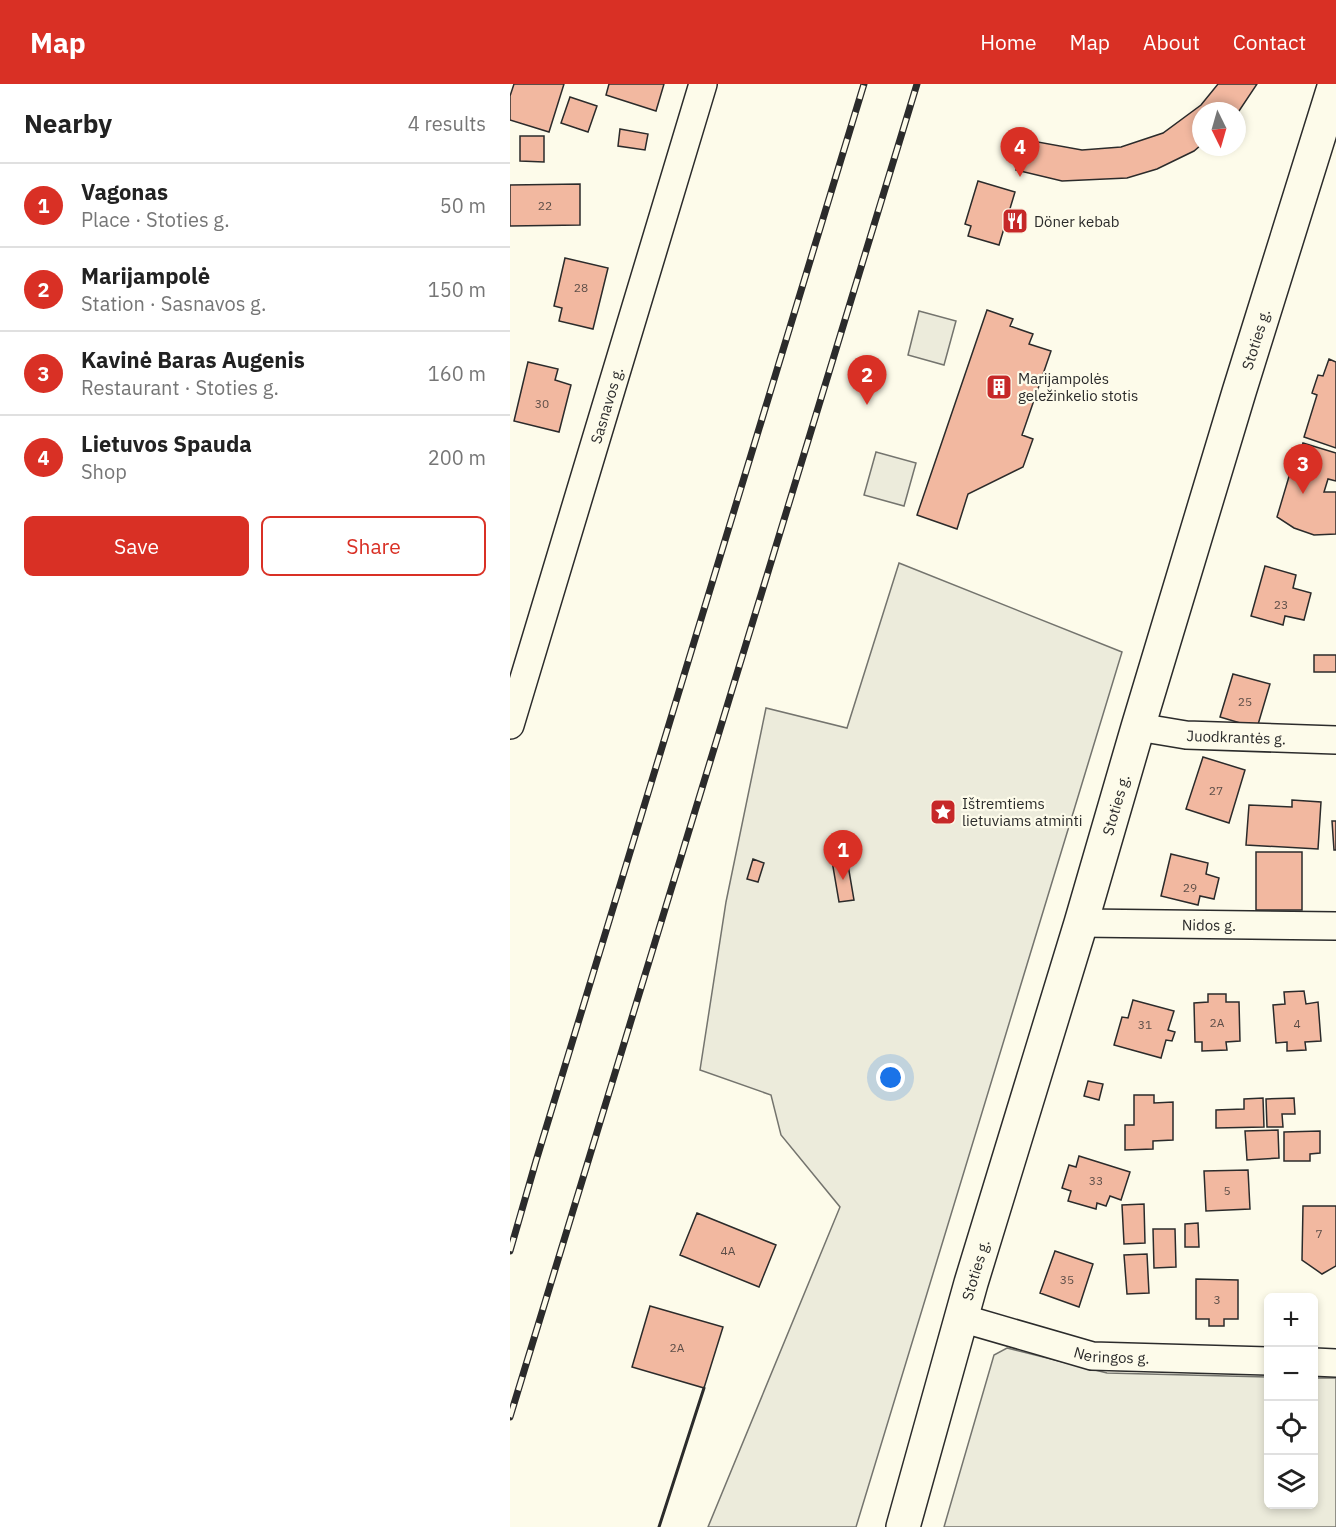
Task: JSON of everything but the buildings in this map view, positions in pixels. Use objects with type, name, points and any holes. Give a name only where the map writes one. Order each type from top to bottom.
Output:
[{"type":"main road","name":"Stoties g.","points":[[903,1527],[961,1318],[1239,392],[1328,133],[1335,84]]},
{"type":"street","name":"Sasnavos g.","points":[[510,725],[703,84]]},
{"type":"street","name":"Juodkrantės g.","points":[[1138,727],[1186,735],[1336,740]]},
{"type":"street","name":"Nidos g.","points":[[1081,923],[1336,926]]},
{"type":"street","name":"Neringos g.","points":[[961,1318],[1092,1356],[1264,1361]]},
{"type":"street","points":[[1318,1362],[1336,1363]]},
{"type":"shaded area","points":[[919,311],[956,321],[944,365],[908,355]]},
{"type":"shaded area","points":[[876,452],[916,463],[904,506],[864,495]]},
{"type":"shaded area","points":[[899,563],[1122,652],[856,1527],[708,1527],[840,1207],[781,1135],[771,1095],[700,1070],[726,902],[766,708],[847,728]]},
{"type":"shaded area","points":[[1007,1348],[1107,1373],[1264,1377],[1264,1509],[1318,1509],[1318,1378],[1336,1378],[1336,1527],[944,1527],[994,1355]]},
{"type":"railway","points":[[510,1251],[864,84]]},
{"type":"railway","points":[[510,1417],[917,84]]},
{"type":"wall","points":[[659,1527],[704,1388]]},
{"type":"place","name":"Lietuvos Spauda","points":[[1020,177]]},
{"type":"place","name":"Döner kebab","points":[[1015,221]]},
{"type":"place","name":"Marijampolės geležinkelio stotis","points":[[999,387]]},
{"type":"place","name":"Marijampolė","points":[[867,405]]},
{"type":"place","name":"Kavinė Baras Augenis","points":[[1303,494]]},
{"type":"place","name":"Ištremtiems lietuviams atminti","points":[[943,812]]},
{"type":"place","name":"Vagonas","points":[[843,880]]}]
